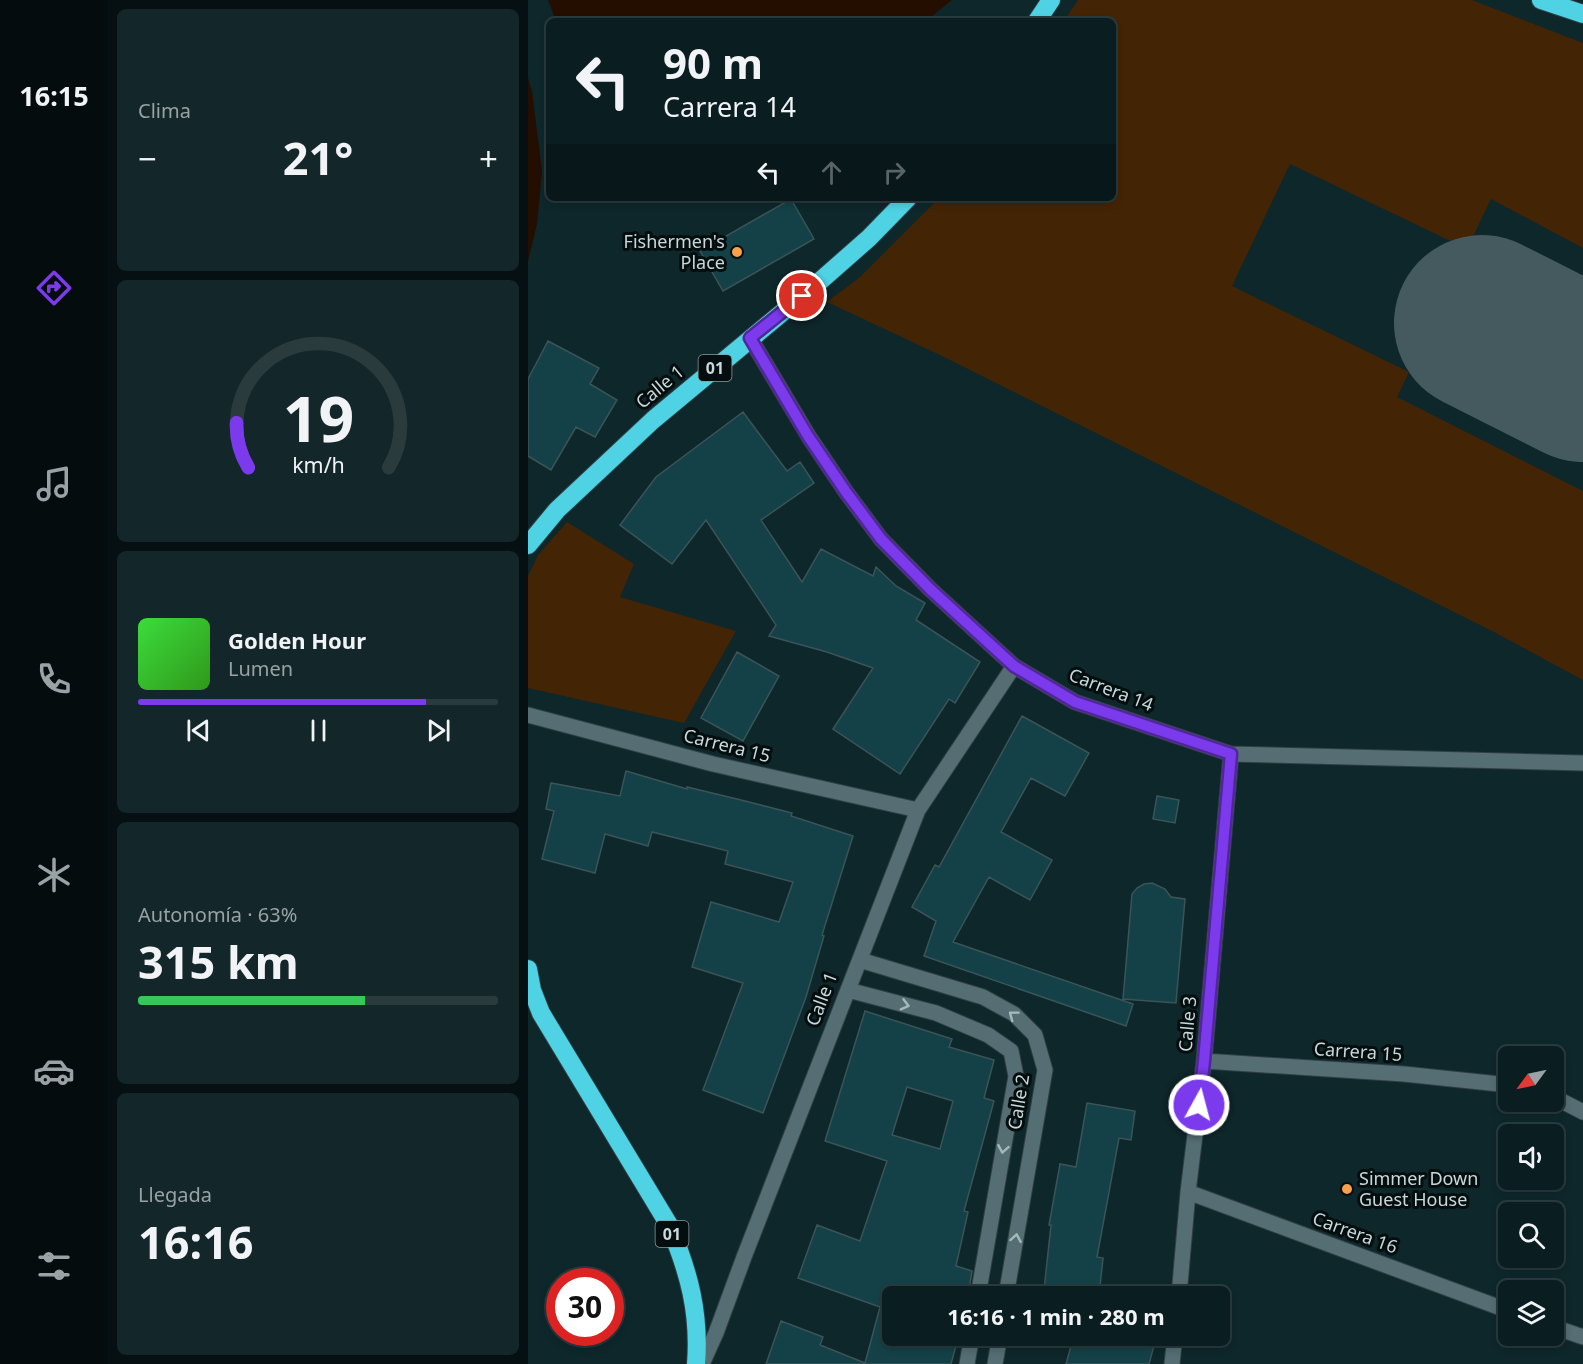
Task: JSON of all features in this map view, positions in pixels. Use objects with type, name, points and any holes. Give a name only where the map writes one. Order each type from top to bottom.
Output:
[{"type":"highway","points":[[1039,18],[1051,0]]},
{"type":"highway","points":[[1541,0],[1583,14]]},
{"type":"highway","name":"Calle 1","points":[[528,545],[557,510],[585,482],[653,420],[869,238],[905,201]]},
{"type":"highway","name":"01","points":[[528,969],[532,990],[541,1013],[669,1225],[688,1276],[693,1300],[696,1364]]},
{"type":"street","name":"Carrera 14","points":[[750,338],[808,436],[881,539],[930,589],[1014,666],[1075,702],[1231,754],[1583,763]]},
{"type":"street","name":"Calle 1","points":[[702,1364],[918,810],[1014,666]]},
{"type":"street","name":"Carrera 15","points":[[528,715],[714,764],[918,810]]},
{"type":"street","name":"Calle 3","points":[[1180,1286],[1188,1192],[1204,1061],[1231,754]]},
{"type":"street","points":[[860,960],[982,997],[1014,1014],[1035,1035],[1011,1051]]},
{"type":"street","name":"Calle 2","points":[[848,990],[936,1013],[988,1035],[1011,1051],[1016,1076],[980,1286]]},
{"type":"street","name":"Calle 2","points":[[1008,1286],[1044,1070],[1035,1035]]},
{"type":"street","name":"Carrera 15","points":[[1204,1061],[1404,1074],[1498,1084]]},
{"type":"street","points":[[1564,1102],[1583,1112]]},
{"type":"street","name":"Carrera 16","points":[[1188,1192],[1498,1307]]},
{"type":"street","points":[[1564,1330],[1583,1337]]},
{"type":"street","points":[[967,1364],[970,1346]]},
{"type":"street","points":[[995,1364],[998,1346]]},
{"type":"street","points":[[1173,1364],[1174,1346]]},
{"type":"shaded area","points":[[548,0],[952,0],[930,18],[555,18]]},
{"type":"shaded area","points":[[1078,0],[1472,0],[1583,43],[1583,248],[1491,199],[1467,249],[1290,164],[1232,286],[1409,372],[1397,397],[1583,491],[1583,680],[1494,632],[940,355],[827,302],[860,277],[936,201],[1116,201],[1116,18],[1066,18]]},
{"type":"shaded area","points":[[528,78],[532,91],[542,171],[537,224],[528,261]]},
{"type":"shaded area","points":[[567,522],[634,564],[620,597],[736,631],[684,723],[528,688],[528,576],[538,555]]},
{"type":"building","points":[[788,201],[792,201],[814,239],[723,291],[700,251]]},
{"type":"building","points":[[548,341],[599,368],[590,384],[617,400],[595,437],[576,427],[551,470],[528,456],[528,379]]},
{"type":"building","points":[[743,412],[787,471],[800,462],[814,483],[761,520],[802,582],[821,549],[873,576],[876,567],[896,586],[925,603],[916,620],[980,662],[955,703],[949,699],[900,774],[833,729],[873,668],[769,636],[776,625],[706,520],[672,564],[620,525],[656,477]]},
{"type":"building","points":[[737,652],[779,676],[743,741],[701,718]]},
{"type":"building","points":[[1022,716],[1089,753],[1065,796],[1031,778],[1001,832],[1052,860],[1030,900],[989,877],[953,942],[1133,1004],[1126,1026],[924,956],[936,921],[912,907],[935,865],[939,867]]},
{"type":"building","points":[[626,771],[687,789],[687,787],[792,813],[791,816],[853,836],[822,935],[824,936],[806,997],[763,1113],[703,1090],[743,983],[692,967],[711,902],[779,922],[793,882],[725,864],[728,851],[652,832],[648,846],[605,834],[595,873],[542,859],[554,811],[546,809],[551,783],[620,796]]},
{"type":"building","points":[[1157,796],[1179,800],[1175,823],[1153,819]]},
{"type":"building","points":[[1152,883],[1165,889],[1171,897],[1185,899],[1176,1003],[1123,999],[1132,894],[1144,884]]},
{"type":"building","points":[[865,1011],[952,1039],[949,1047],[994,1060],[984,1098],[994,1101],[964,1211],[968,1212],[956,1266],[972,1271],[970,1286],[882,1286],[882,1346],[956,1346],[951,1364],[766,1364],[781,1321],[823,1337],[820,1345],[865,1363],[880,1307],[798,1278],[817,1225],[860,1241],[887,1161],[825,1141]],"holes":[[[907,1087],[953,1101],[940,1149],[892,1135]]]},
{"type":"building","points":[[1087,1103],[1135,1111],[1131,1140],[1119,1138],[1097,1257],[1103,1258],[1100,1286],[1044,1286],[1051,1225],[1049,1225],[1060,1164],[1076,1167]]},
{"type":"building","points":[[1071,1346],[1154,1346],[1149,1364],[1066,1364]]},
{"type":"runway","points":[[1482,323],[1583,374]]},
{"type":"place","name":"Fishermen's Place","points":[[737,252]]},
{"type":"place","name":"Simmer Down Guest House","points":[[1347,1189]]},
{"type":"route","points":[[802,296],[750,338],[808,436],[881,539],[930,589],[1014,666],[1075,702],[1231,754],[1199,1105]]}]
